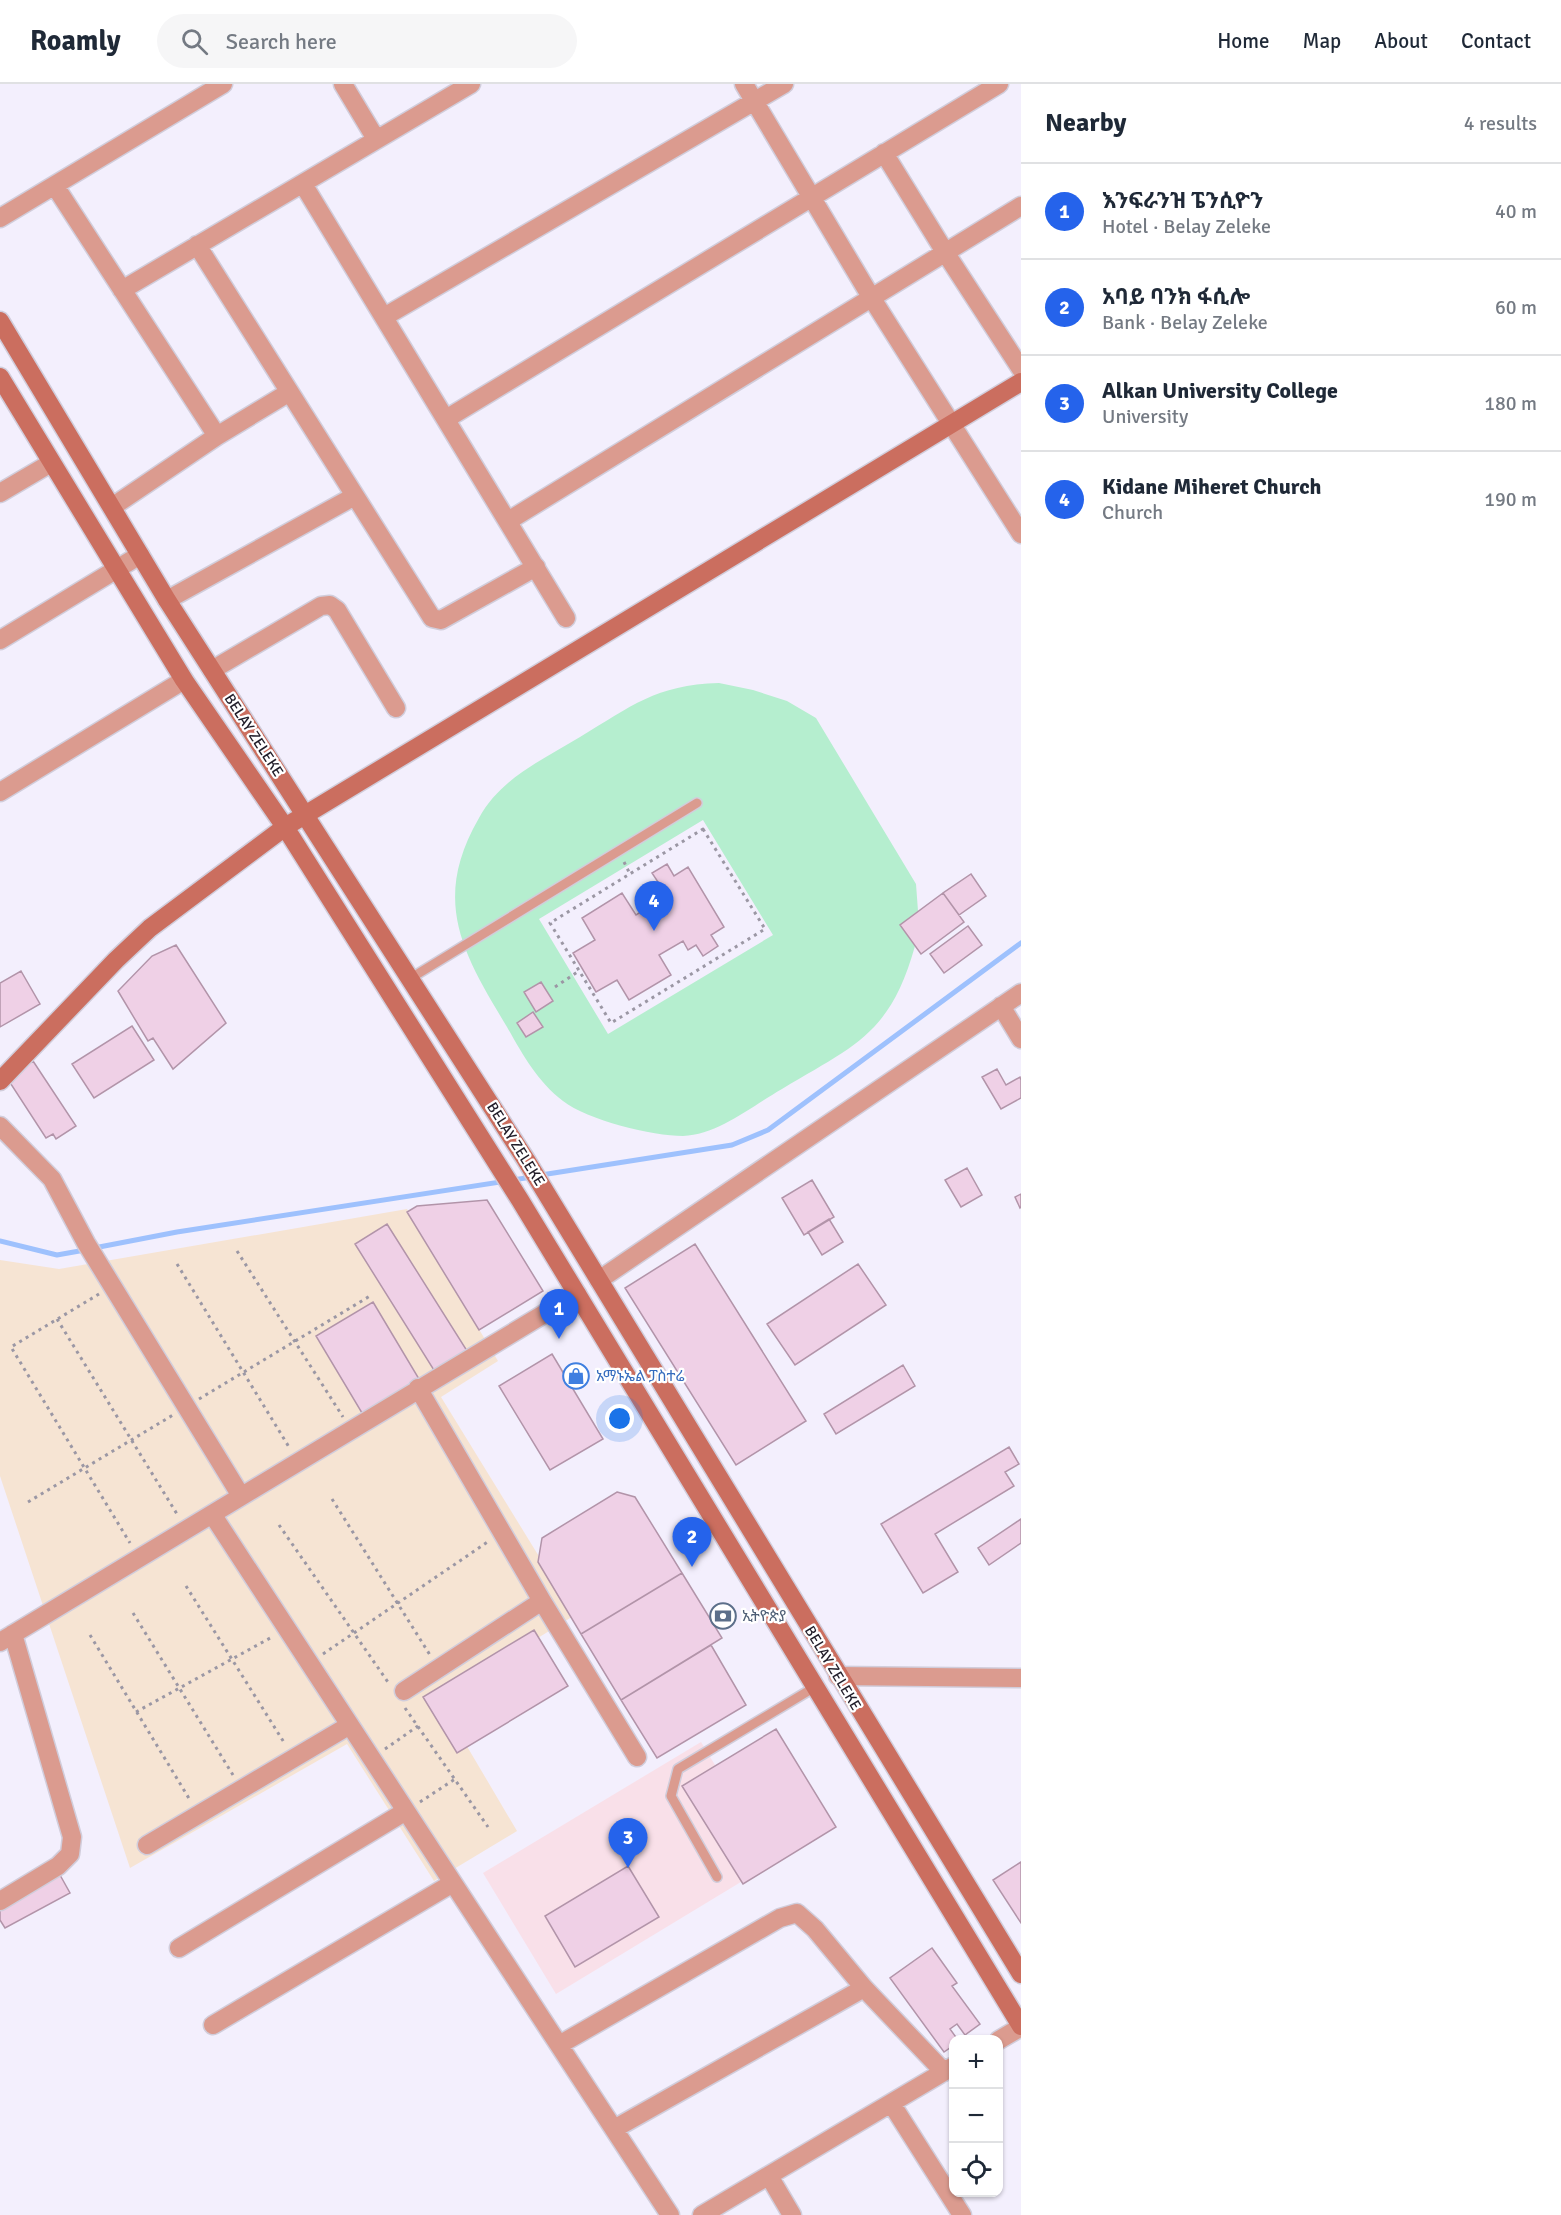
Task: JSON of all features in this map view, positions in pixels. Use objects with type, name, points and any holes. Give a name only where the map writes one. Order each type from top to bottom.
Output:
[{"type":"street","points":[[0,218],[223,84]]},
{"type":"street","points":[[343,84],[375,139]]},
{"type":"street","points":[[122,291],[471,84]]},
{"type":"street","points":[[744,84],[871,297],[1021,534]]},
{"type":"street","points":[[384,317],[784,84]]},
{"type":"street","points":[[446,419],[999,84]]},
{"type":"street","points":[[884,153],[1021,369]]},
{"type":"street","points":[[303,184],[566,618]]},
{"type":"street","points":[[54,186],[217,436]]},
{"type":"street","points":[[508,521],[1021,206]]},
{"type":"street","points":[[197,245],[353,497],[435,621],[441,620],[536,567]]},
{"type":"street","name":"BELAY ZELEKE","points":[[0,321],[167,600],[306,813],[526,1160],[1021,1974]]},
{"type":"street","name":"BELAY ZELEKE","points":[[0,377],[184,680],[285,827],[499,1166],[1021,2026]]},
{"type":"street","points":[[0,1081],[116,960],[150,928],[285,827],[1021,382]]},
{"type":"street","points":[[111,507],[217,436],[288,393]]},
{"type":"street","points":[[0,493],[51,463]]},
{"type":"street","points":[[167,600],[353,497]]},
{"type":"street","points":[[0,640],[140,555]]},
{"type":"street","points":[[212,670],[321,606],[330,605],[337,610],[396,708]]},
{"type":"street","points":[[0,792],[184,680]]},
{"type":"street","points":[[0,1901],[58,1866],[70,1854],[72,1838],[7,1638],[418,1388],[599,1281],[1021,993]]},
{"type":"street","points":[[1001,1006],[1021,1039]]},
{"type":"street","points":[[0,1126],[52,1179],[86,1243],[241,1496]]},
{"type":"street","points":[[418,1388],[542,1601],[637,1757]]},
{"type":"street","points":[[212,1514],[670,2215]]},
{"type":"street","points":[[401,1696],[542,1601]]},
{"type":"street","points":[[815,1687],[838,1676],[1021,1678]]},
{"type":"street","points":[[147,1845],[350,1725]]},
{"type":"street","points":[[179,1948],[406,1811]]},
{"type":"street","points":[[213,2025],[453,1883]]},
{"type":"street","points":[[559,2045],[780,1918],[797,1912],[864,1988],[949,2069],[702,2215]]},
{"type":"street","points":[[614,2129],[864,1988]]},
{"type":"street","points":[[1003,2037],[1021,2026]]},
{"type":"street","points":[[891,2103],[962,2215]]},
{"type":"street","points":[[769,2176],[792,2215]]},
{"type":"lane","points":[[411,978],[697,803]]},
{"type":"lane","points":[[717,1877],[671,1796],[678,1769],[815,1687]]},
{"type":"path","points":[[703,829],[765,929],[611,1023],[579,971],[550,923],[703,829]]},
{"type":"path","points":[[555,987],[579,971]]},
{"type":"path","points":[[237,1251],[351,1429]]},
{"type":"path","points":[[177,1264],[298,1461]]},
{"type":"path","points":[[112,1286],[11,1347],[139,1558]]},
{"type":"path","points":[[57,1319],[186,1529]]},
{"type":"path","points":[[332,1499],[439,1669]]},
{"type":"path","points":[[279,1525],[401,1696],[418,1726],[488,1827]]},
{"type":"path","points":[[310,1664],[502,1533]]},
{"type":"path","points":[[186,1586],[293,1758]]},
{"type":"path","points":[[133,1612],[242,1789]]},
{"type":"path","points":[[136,1712],[286,1628]]},
{"type":"path","points":[[90,1635],[199,1814]]},
{"type":"path","points":[[372,1758],[418,1726]]},
{"type":"path","points":[[406,1811],[455,1779]]},
{"type":"shaded area","points":[[407,1209],[498,1361],[441,1397],[575,1615],[439,1699],[517,1831],[434,1881],[347,1744],[130,1868],[0,1476],[0,1260],[59,1269]]},
{"type":"shaded area","points":[[701,1742],[774,1862],[556,1994],[483,1873]]},
{"type":"green space","points":[[719,683],[753,690],[787,701],[816,718],[916,884],[918,911],[900,925],[915,946],[905,976],[894,1000],[881,1019],[866,1034],[830,1061],[722,1125],[709,1131],[683,1136],[638,1130],[604,1120],[574,1108],[546,1085],[525,1057],[477,975],[458,926],[455,901],[457,875],[465,848],[479,818],[488,804],[511,781],[537,762],[645,699],[678,688]],"holes":[[[703,820],[773,935],[608,1034],[539,919]]]},
{"type":"building","points":[[667,864],[674,876],[688,867],[724,927],[711,935],[718,946],[703,956],[696,945],[688,950],[683,941],[659,955],[671,975],[629,1000],[617,980],[596,992],[573,953],[595,940],[582,918],[622,893],[636,915],[660,900],[654,889],[660,885],[652,873]]},
{"type":"building","points":[[971,874],[986,896],[959,915],[943,893]]},
{"type":"building","points":[[943,893],[964,922],[921,954],[900,925]]},
{"type":"building","points":[[968,926],[982,945],[944,973],[930,954]]},
{"type":"building","points":[[176,945],[226,1023],[173,1069],[153,1038],[148,1041],[118,991],[152,956]]},
{"type":"building","points":[[21,971],[40,1004],[0,1027],[0,983]]},
{"type":"building","points":[[541,982],[553,1001],[536,1012],[524,992]]},
{"type":"building","points":[[533,1012],[543,1027],[526,1037],[517,1023]]},
{"type":"building","points":[[132,1026],[154,1060],[94,1098],[72,1064]]},
{"type":"building","points":[[33,1061],[76,1126],[56,1139],[53,1134],[46,1138],[7,1078]]},
{"type":"building","points":[[997,1069],[1006,1085],[1020,1077],[1021,1080],[1021,1098],[1001,1109],[982,1077]]},
{"type":"building","points":[[967,1168],[982,1195],[961,1207],[945,1180]]},
{"type":"building","points":[[812,1180],[834,1217],[804,1235],[782,1198]]},
{"type":"building","points":[[1021,1194],[1021,1207],[1020,1208],[1015,1197]]},
{"type":"building","points":[[487,1200],[543,1291],[479,1330],[407,1212],[417,1206]]},
{"type":"building","points":[[829,1219],[843,1242],[822,1255],[808,1232]]},
{"type":"building","points":[[387,1224],[469,1354],[437,1375],[355,1244]]},
{"type":"building","points":[[695,1244],[806,1421],[736,1465],[625,1288]]},
{"type":"building","points":[[858,1264],[886,1305],[795,1365],[767,1324]]},
{"type":"building","points":[[373,1302],[422,1384],[365,1418],[316,1336]]},
{"type":"building","points":[[552,1354],[603,1439],[550,1470],[499,1386]]},
{"type":"building","points":[[903,1365],[915,1386],[836,1434],[824,1414]]},
{"type":"building","points":[[1009,1447],[1019,1464],[1005,1472],[1014,1486],[935,1534],[958,1572],[923,1593],[881,1524]]},
{"type":"building","points":[[617,1492],[635,1497],[682,1573],[581,1634],[538,1562],[542,1538]]},
{"type":"building","points":[[1021,1519],[1021,1543],[989,1565],[978,1548]]},
{"type":"building","points":[[682,1573],[722,1638],[621,1700],[581,1634]]},
{"type":"building","points":[[534,1630],[568,1686],[457,1753],[423,1697]]},
{"type":"building","points":[[711,1645],[746,1705],[657,1758],[621,1700]]},
{"type":"building","points":[[776,1729],[836,1827],[743,1884],[682,1786]]},
{"type":"building","points":[[1021,1862],[1021,1923],[993,1880]]},
{"type":"building","points":[[628,1866],[659,1917],[575,1967],[545,1916]]},
{"type":"building","points":[[60,1875],[70,1893],[5,1928],[0,1920],[0,1909]]},
{"type":"building","points":[[932,1948],[957,1983],[952,1986],[980,2024],[965,2035],[957,2024],[950,2029],[954,2035],[949,2035],[949,2048],[944,2052],[890,1978]]},
{"type":"waterway","points":[[541,1175],[732,1145],[768,1130],[1021,943]]},
{"type":"waterway","points":[[94,1248],[177,1232],[532,1177]]},
{"type":"waterway","points":[[0,1241],[57,1255],[85,1250]]},
{"type":"place","name":"Kidane Miheret Church","points":[[654,931]]},
{"type":"place","name":"እንፍራንዝ ፔንሲዮን","points":[[559,1339]]},
{"type":"place","name":"አማኑኤል ፓስተሬ","points":[[576,1376]]},
{"type":"place","name":"አባይ ባንክ ፋሲሎ","points":[[692,1567]]},
{"type":"place","name":"ኢትዮጵያ","points":[[723,1616]]},
{"type":"place","name":"Alkan University College","points":[[628,1868]]}]
